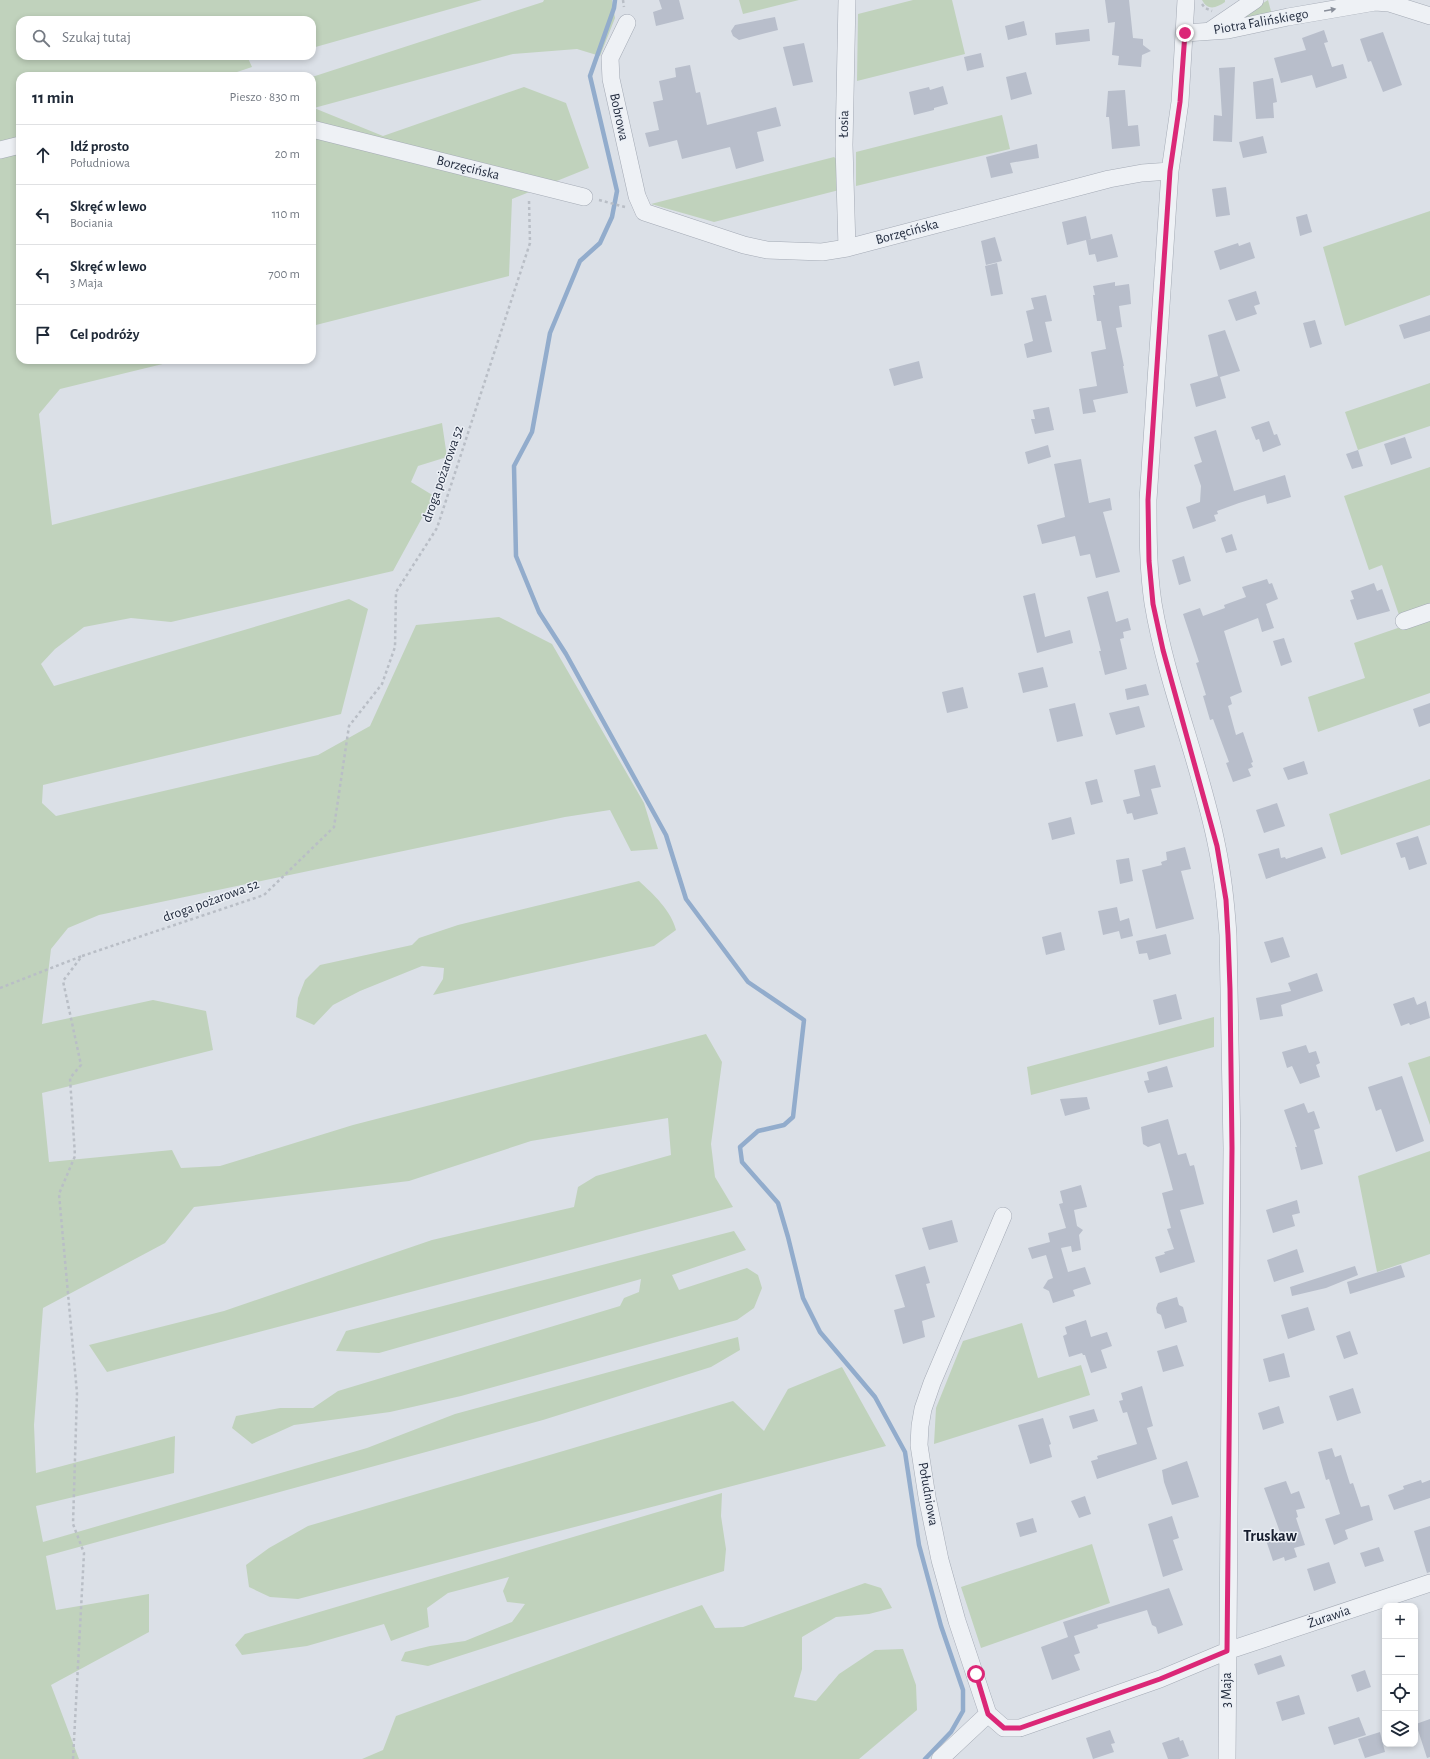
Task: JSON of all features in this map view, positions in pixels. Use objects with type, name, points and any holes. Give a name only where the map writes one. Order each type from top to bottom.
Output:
[{"type":"street","name":"Łosia","points":[[847,0],[844,145],[847,248]]},
{"type":"street","name":"3 Maja","points":[[1186,0],[1180,102],[1170,171],[1148,500],[1148,534],[1153,604],[1163,650],[1217,846],[1226,900],[1230,989],[1232,1156],[1227,1759]]},
{"type":"street","points":[[1209,31],[1255,0]]},
{"type":"street","name":"Piotra Falińskiego","points":[[1185,33],[1228,30],[1361,2],[1390,3],[1430,16]]},
{"type":"street","name":"Bobrowa","points":[[627,23],[610,58],[611,79],[637,196],[644,212]]},
{"type":"street","name":"Borzęcińska","points":[[316,130],[584,197]]},
{"type":"street","points":[[0,150],[16,146]]},
{"type":"street","name":"Borzęcińska","points":[[644,212],[744,245],[767,250],[822,252],[847,248],[1109,178],[1142,173],[1170,171]]},
{"type":"street","points":[[1404,621],[1430,612]]},
{"type":"street","name":"Południowa","points":[[988,1714],[957,1621],[940,1560],[927,1497],[920,1445],[920,1426],[923,1409],[932,1383],[1003,1216]]},
{"type":"street","name":"Żurawia","points":[[988,1714],[1004,1728],[1020,1728],[1160,1679],[1227,1651],[1430,1583]]},
{"type":"street","points":[[940,1759],[988,1714]]},
{"type":"path","name":"droga pożarowa 52","points":[[0,988],[82,956],[264,895],[334,827],[349,726],[382,684],[395,647],[396,592],[436,528],[530,243],[528,184]]},
{"type":"path","points":[[584,197],[625,207]]},
{"type":"path","points":[[73,1759],[84,1553],[73,1524],[77,1393],[59,1194],[75,1156],[70,1078],[81,1065],[63,981],[82,956]]},
{"type":"green space","points":[[0,0],[482,0],[316,47],[316,16],[16,16],[16,60],[249,60],[252,67],[237,72],[16,72],[16,364],[163,364],[60,389],[39,414],[52,525],[442,423],[447,457],[418,466],[411,482],[434,496],[393,571],[171,622],[131,618],[84,627],[55,649],[41,664],[54,686],[349,599],[368,609],[341,714],[43,785],[42,803],[56,816],[318,755],[370,726],[416,625],[499,617],[552,644],[644,803],[658,849],[631,851],[610,810],[565,817],[99,915],[68,928],[51,949],[42,1024],[153,1000],[206,1011],[213,1050],[42,1093],[49,1162],[172,1150],[181,1168],[220,1166],[353,1125],[706,1034],[722,1062],[711,1144],[715,1177],[733,1207],[107,1372],[89,1345],[224,1311],[432,1240],[574,1207],[578,1187],[596,1176],[671,1155],[668,1118],[531,1141],[409,1181],[194,1207],[165,1243],[43,1308],[34,1425],[36,1473],[175,1436],[174,1473],[36,1506],[43,1542],[367,1448],[455,1414],[738,1337],[740,1350],[711,1367],[543,1420],[46,1556],[56,1610],[149,1594],[149,1632],[51,1685],[79,1759],[0,1759]]},
{"type":"green space","points":[[544,0],[612,0],[615,18],[600,56],[577,49],[513,54],[316,107],[316,76],[543,2]]},
{"type":"green space","points":[[739,0],[799,0],[743,14]]},
{"type":"green space","points":[[913,0],[952,0],[965,54],[857,81],[858,14]]},
{"type":"green space","points":[[1202,0],[1225,0],[1225,2],[1215,7],[1210,7],[1207,6]]},
{"type":"green space","points":[[1268,0],[1272,15],[1242,20],[1241,17]]},
{"type":"green space","points":[[524,87],[566,103],[589,168],[512,199],[509,276],[316,325],[316,109],[383,136]]},
{"type":"green space","points":[[1002,115],[1010,149],[856,186],[856,152]]},
{"type":"green space","points":[[834,157],[841,163],[843,189],[714,222],[651,204]]},
{"type":"green space","points":[[1430,211],[1430,295],[1345,326],[1323,247]]},
{"type":"green space","points":[[1430,383],[1430,426],[1358,450],[1345,412]]},
{"type":"green space","points":[[1430,467],[1430,605],[1399,615],[1382,565],[1369,570],[1344,496]]},
{"type":"green space","points":[[1430,617],[1430,693],[1318,732],[1308,697],[1365,678],[1354,643]]},
{"type":"green space","points":[[1430,779],[1430,825],[1341,855],[1329,814]]},
{"type":"green space","points":[[639,881],[666,909],[674,923],[676,930],[654,946],[433,995],[443,979],[444,968],[422,966],[360,991],[333,1005],[314,1025],[296,1017],[298,998],[305,980],[320,965],[412,945],[419,938],[458,925]]},
{"type":"green space","points":[[1214,1017],[1214,1047],[1031,1095],[1027,1067]]},
{"type":"green space","points":[[1430,1056],[1430,1125],[1408,1063]]},
{"type":"green space","points":[[1430,1151],[1430,1254],[1377,1272],[1358,1176]]},
{"type":"green space","points":[[734,1231],[746,1250],[672,1275],[679,1290],[747,1268],[758,1275],[762,1288],[754,1308],[737,1320],[461,1396],[390,1412],[294,1425],[252,1444],[232,1428],[236,1416],[280,1408],[313,1408],[338,1391],[620,1306],[624,1298],[639,1292],[641,1279],[379,1353],[336,1351],[346,1331]]},
{"type":"green space","points":[[1022,1323],[1038,1378],[1081,1365],[1090,1395],[934,1444],[936,1408],[963,1341]]},
{"type":"green space","points":[[842,1367],[886,1446],[298,1599],[270,1597],[249,1587],[246,1565],[269,1548],[308,1526],[733,1401],[764,1431],[788,1389]]},
{"type":"green space","points":[[722,1493],[721,1516],[726,1549],[724,1571],[428,1666],[401,1661],[405,1652],[430,1646],[465,1641],[512,1622],[525,1604],[507,1602],[503,1591],[509,1577],[448,1593],[427,1608],[429,1627],[391,1641],[384,1624],[307,1646],[242,1655],[235,1645],[245,1634]]},
{"type":"green space","points":[[1092,1544],[1110,1603],[981,1648],[961,1587]]},
{"type":"green space","points":[[865,1583],[881,1588],[892,1608],[869,1614],[836,1617],[802,1637],[802,1669],[794,1697],[816,1701],[839,1674],[875,1650],[903,1649],[916,1685],[917,1710],[859,1759],[362,1759],[383,1750],[396,1716],[702,1605],[715,1628],[743,1627]]},
{"type":"building","points":[[659,0],[679,0],[684,19],[656,26],[653,12],[662,9]]},
{"type":"building","points":[[1105,0],[1129,0],[1133,38],[1143,39],[1143,45],[1151,51],[1142,55],[1141,67],[1118,65],[1119,56],[1112,55],[1115,22],[1108,23]]},
{"type":"building","points":[[775,17],[778,30],[739,40],[733,36],[731,31],[735,25]]},
{"type":"building","points":[[1024,21],[1027,35],[1008,40],[1005,26]]},
{"type":"building","points":[[1089,29],[1090,41],[1056,45],[1055,33]]},
{"type":"building","points":[[1324,30],[1328,42],[1324,43],[1332,67],[1343,64],[1347,78],[1316,88],[1312,75],[1281,83],[1274,58],[1306,50],[1302,38]]},
{"type":"building","points":[[1383,32],[1402,85],[1383,92],[1371,61],[1368,62],[1360,39]]},
{"type":"building","points":[[804,43],[813,82],[793,86],[783,47]]},
{"type":"building","points":[[981,53],[984,67],[967,71],[964,57]]},
{"type":"building","points":[[690,65],[696,93],[700,92],[707,125],[776,107],[781,126],[757,132],[764,161],[736,169],[730,147],[682,159],[677,140],[649,147],[645,133],[659,130],[653,102],[663,100],[659,81],[676,77],[675,68]]},
{"type":"building","points":[[1235,67],[1232,142],[1213,141],[1214,115],[1222,116],[1219,68]]},
{"type":"building","points":[[1026,72],[1032,94],[1011,100],[1006,77]]},
{"type":"building","points":[[1273,78],[1277,102],[1273,103],[1274,118],[1256,119],[1253,82]]},
{"type":"building","points":[[943,86],[948,104],[934,108],[934,110],[914,115],[909,92],[929,87],[930,90]]},
{"type":"building","points":[[1125,90],[1128,126],[1138,125],[1140,146],[1112,149],[1109,117],[1106,117],[1108,91]]},
{"type":"building","points":[[1263,136],[1267,153],[1243,158],[1239,142]]},
{"type":"building","points":[[1037,144],[1039,158],[1010,163],[1013,173],[991,178],[986,157]]},
{"type":"building","points":[[1226,187],[1230,215],[1216,217],[1212,189]]},
{"type":"building","points":[[1307,214],[1312,232],[1300,236],[1296,217]]},
{"type":"building","points":[[1086,216],[1091,239],[1088,240],[1112,234],[1118,257],[1097,262],[1095,254],[1089,255],[1086,240],[1067,245],[1062,222]]},
{"type":"building","points":[[995,237],[1002,261],[986,265],[981,241]]},
{"type":"building","points":[[1250,242],[1255,258],[1220,270],[1214,251],[1238,243],[1239,246]]},
{"type":"building","points":[[997,263],[1003,294],[991,296],[985,266]]},
{"type":"building","points":[[1115,282],[1115,286],[1129,284],[1130,292],[1131,304],[1119,306],[1122,327],[1116,328],[1128,393],[1093,400],[1096,412],[1083,414],[1079,389],[1097,386],[1091,352],[1106,349],[1101,321],[1097,321],[1093,286]]},
{"type":"building","points":[[1256,291],[1260,304],[1254,306],[1257,314],[1236,321],[1228,300]]},
{"type":"building","points":[[1046,295],[1052,321],[1045,322],[1052,352],[1027,358],[1024,344],[1033,341],[1026,311],[1034,309],[1031,298]]},
{"type":"building","points":[[1430,315],[1430,331],[1404,339],[1399,325]]},
{"type":"building","points":[[1315,320],[1322,344],[1310,348],[1303,323]]},
{"type":"building","points":[[1225,330],[1240,371],[1220,377],[1226,398],[1196,407],[1190,384],[1218,376],[1208,335]]},
{"type":"building","points":[[919,361],[923,378],[894,386],[889,369]]},
{"type":"building","points":[[1049,407],[1054,430],[1035,434],[1031,419],[1035,419],[1033,410]]},
{"type":"building","points":[[1269,421],[1274,435],[1277,434],[1281,445],[1263,452],[1259,439],[1256,440],[1251,427]]},
{"type":"building","points":[[1216,430],[1234,491],[1285,475],[1291,497],[1267,504],[1265,495],[1239,503],[1217,511],[1218,514],[1214,515],[1216,521],[1193,529],[1186,507],[1200,502],[1201,486],[1194,465],[1202,462],[1194,437]]},
{"type":"building","points":[[1405,437],[1412,458],[1391,465],[1384,444]]},
{"type":"building","points":[[1048,445],[1051,457],[1028,464],[1025,452]]},
{"type":"building","points":[[1358,450],[1363,466],[1352,469],[1346,454]]},
{"type":"building","points":[[1081,459],[1089,503],[1110,498],[1112,510],[1103,512],[1120,572],[1096,578],[1090,554],[1080,556],[1075,536],[1042,544],[1037,525],[1065,517],[1054,464]]},
{"type":"building","points":[[1232,534],[1237,550],[1226,553],[1221,538]]},
{"type":"building","points":[[1184,556],[1191,581],[1179,585],[1172,560]]},
{"type":"building","points":[[1267,579],[1269,584],[1272,583],[1278,599],[1266,604],[1274,628],[1262,632],[1258,618],[1224,631],[1242,692],[1230,697],[1232,704],[1228,706],[1236,735],[1243,732],[1253,762],[1251,763],[1253,767],[1248,769],[1251,776],[1233,782],[1226,763],[1229,762],[1213,719],[1210,720],[1203,696],[1206,695],[1196,663],[1199,662],[1183,614],[1200,608],[1203,616],[1225,608],[1224,605],[1246,597],[1242,587]]},
{"type":"building","points":[[1374,583],[1377,591],[1382,589],[1390,611],[1357,620],[1350,600],[1354,599],[1351,591]]},
{"type":"building","points":[[1108,591],[1116,622],[1128,618],[1131,630],[1123,632],[1124,638],[1120,639],[1127,669],[1105,675],[1099,651],[1101,651],[1087,597]]},
{"type":"building","points":[[1035,593],[1045,637],[1070,630],[1073,643],[1037,653],[1023,596]]},
{"type":"building","points":[[1284,638],[1292,662],[1281,666],[1273,641]]},
{"type":"building","points":[[1043,667],[1048,687],[1023,693],[1018,673]]},
{"type":"building","points":[[1146,684],[1149,695],[1127,700],[1125,689]]},
{"type":"building","points":[[963,687],[968,708],[947,713],[942,692]]},
{"type":"building","points":[[1075,703],[1083,736],[1057,742],[1049,709]]},
{"type":"building","points":[[1430,703],[1430,723],[1419,727],[1413,709]]},
{"type":"building","points":[[1139,706],[1145,727],[1116,735],[1109,713]]},
{"type":"building","points":[[1304,761],[1308,774],[1288,780],[1283,768]]},
{"type":"building","points":[[1155,765],[1161,787],[1151,789],[1158,814],[1134,820],[1132,813],[1127,814],[1123,800],[1140,796],[1134,770]]},
{"type":"building","points":[[1097,779],[1103,802],[1091,805],[1085,782]]},
{"type":"building","points":[[1277,803],[1285,826],[1264,833],[1256,810]]},
{"type":"building","points":[[1071,817],[1075,834],[1052,840],[1048,823]]},
{"type":"building","points":[[1418,836],[1427,864],[1409,870],[1405,857],[1401,858],[1396,843]]},
{"type":"building","points":[[1185,847],[1191,869],[1181,871],[1194,919],[1156,929],[1142,870],[1162,865],[1161,862],[1167,860],[1166,852]]},
{"type":"building","points":[[1322,847],[1326,858],[1266,879],[1258,854],[1279,848],[1281,858],[1285,857],[1286,859]]},
{"type":"building","points":[[1129,858],[1133,881],[1120,884],[1116,860]]},
{"type":"building","points":[[1117,907],[1120,921],[1129,918],[1133,936],[1121,939],[1119,931],[1103,935],[1098,911]]},
{"type":"building","points":[[1061,932],[1065,950],[1046,955],[1042,937]]},
{"type":"building","points":[[1166,934],[1171,954],[1149,960],[1147,953],[1139,954],[1136,941]]},
{"type":"building","points":[[1283,937],[1290,957],[1271,963],[1264,942]]},
{"type":"building","points":[[1317,973],[1323,991],[1281,1005],[1283,1016],[1260,1020],[1256,998],[1291,991],[1288,983]]},
{"type":"building","points":[[1176,994],[1182,1019],[1159,1025],[1153,1000]]},
{"type":"building","points":[[1414,997],[1417,1005],[1426,1001],[1430,1018],[1410,1025],[1409,1023],[1401,1026],[1393,1004]]},
{"type":"building","points":[[1306,1045],[1309,1053],[1316,1051],[1320,1063],[1316,1065],[1320,1077],[1300,1084],[1292,1066],[1287,1068],[1282,1052]]},
{"type":"building","points":[[1167,1066],[1173,1087],[1148,1093],[1144,1081],[1149,1080],[1147,1072]]},
{"type":"building","points":[[1402,1076],[1424,1141],[1396,1152],[1381,1109],[1376,1111],[1368,1087]]},
{"type":"building","points":[[1087,1097],[1090,1109],[1065,1116],[1060,1099]]},
{"type":"building","points":[[1304,1103],[1308,1113],[1314,1111],[1320,1128],[1314,1130],[1323,1164],[1301,1170],[1295,1147],[1297,1147],[1284,1110]]},
{"type":"building","points":[[1168,1119],[1178,1155],[1186,1153],[1190,1166],[1194,1165],[1204,1204],[1180,1210],[1195,1262],[1160,1273],[1155,1257],[1174,1249],[1167,1229],[1171,1228],[1162,1193],[1173,1190],[1160,1143],[1148,1147],[1143,1144],[1141,1127]]},
{"type":"building","points":[[1081,1185],[1087,1207],[1074,1210],[1077,1226],[1083,1230],[1079,1235],[1081,1250],[1072,1252],[1071,1246],[1061,1248],[1068,1272],[1085,1267],[1091,1284],[1073,1290],[1075,1296],[1053,1303],[1049,1291],[1043,1288],[1048,1280],[1053,1278],[1046,1255],[1032,1259],[1028,1248],[1050,1242],[1048,1233],[1066,1228],[1059,1204],[1063,1203],[1060,1191]]},
{"type":"building","points":[[1297,1200],[1300,1213],[1292,1215],[1295,1226],[1273,1233],[1266,1210]]},
{"type":"building","points":[[952,1220],[958,1242],[929,1250],[922,1228]]},
{"type":"building","points":[[1297,1249],[1304,1272],[1274,1282],[1267,1260]]},
{"type":"building","points":[[1401,1265],[1405,1277],[1350,1294],[1347,1282]]},
{"type":"building","points":[[925,1266],[930,1283],[926,1284],[935,1317],[922,1321],[925,1337],[903,1344],[894,1310],[905,1307],[895,1275]]},
{"type":"building","points":[[1355,1266],[1358,1275],[1326,1288],[1292,1296],[1290,1287]]},
{"type":"building","points":[[1177,1297],[1179,1305],[1183,1307],[1187,1322],[1165,1329],[1161,1315],[1157,1313],[1156,1308],[1158,1303]]},
{"type":"building","points":[[1308,1307],[1315,1330],[1288,1339],[1281,1315]]},
{"type":"building","points":[[1086,1320],[1091,1337],[1107,1332],[1112,1346],[1101,1350],[1107,1368],[1091,1373],[1085,1355],[1082,1353],[1069,1357],[1063,1336],[1067,1334],[1065,1327]]},
{"type":"building","points":[[1350,1331],[1358,1354],[1344,1359],[1336,1336]]},
{"type":"building","points":[[1177,1345],[1184,1366],[1163,1372],[1157,1351]]},
{"type":"building","points":[[1284,1353],[1290,1377],[1269,1382],[1263,1359]]},
{"type":"building","points":[[1142,1386],[1153,1426],[1147,1428],[1157,1459],[1097,1479],[1091,1461],[1098,1459],[1097,1456],[1137,1444],[1127,1412],[1123,1413],[1119,1401],[1123,1400],[1121,1393]]},
{"type":"building","points":[[1353,1388],[1361,1413],[1337,1421],[1329,1396]]},
{"type":"building","points":[[1279,1406],[1284,1423],[1263,1430],[1258,1413]]},
{"type":"building","points":[[1094,1409],[1098,1421],[1073,1429],[1069,1416]]},
{"type":"building","points":[[1043,1418],[1051,1444],[1049,1445],[1052,1457],[1030,1464],[1018,1425]]},
{"type":"building","points":[[1332,1448],[1335,1457],[1341,1455],[1350,1484],[1353,1483],[1361,1507],[1369,1505],[1373,1520],[1345,1530],[1348,1539],[1334,1545],[1325,1519],[1340,1514],[1329,1479],[1326,1480],[1318,1452]]},
{"type":"building","points":[[1187,1461],[1199,1497],[1172,1505],[1164,1482],[1162,1470]]},
{"type":"building","points":[[1421,1480],[1422,1483],[1430,1480],[1430,1498],[1394,1510],[1388,1495],[1404,1489],[1403,1486]]},
{"type":"building","points":[[1286,1481],[1291,1494],[1299,1491],[1305,1508],[1296,1510],[1298,1517],[1296,1518],[1305,1545],[1294,1548],[1297,1557],[1285,1561],[1284,1557],[1273,1561],[1266,1540],[1281,1535],[1264,1488]]},
{"type":"building","points":[[1085,1496],[1091,1514],[1079,1518],[1071,1501]]},
{"type":"building","points":[[1172,1516],[1179,1538],[1173,1540],[1183,1570],[1163,1577],[1148,1524]]},
{"type":"building","points":[[1033,1518],[1037,1532],[1020,1537],[1016,1523]]},
{"type":"building","points":[[1430,1526],[1430,1572],[1427,1573],[1414,1531]]},
{"type":"building","points":[[1379,1547],[1384,1561],[1365,1567],[1360,1553]]},
{"type":"building","points":[[1329,1562],[1336,1583],[1314,1591],[1307,1569]]},
{"type":"building","points":[[1169,1588],[1183,1625],[1158,1634],[1156,1627],[1152,1625],[1147,1610],[1097,1625],[1098,1628],[1074,1636],[1080,1653],[1074,1655],[1080,1670],[1052,1680],[1041,1647],[1068,1637],[1063,1622]]},
{"type":"building","points":[[1281,1655],[1285,1666],[1258,1675],[1254,1664]]},
{"type":"building","points":[[1365,1670],[1371,1687],[1357,1692],[1351,1675]]},
{"type":"building","points":[[1299,1695],[1305,1714],[1282,1721],[1276,1702]]},
{"type":"building","points":[[1359,1717],[1366,1735],[1334,1745],[1328,1727]]},
{"type":"building","points":[[1430,1719],[1430,1757],[1427,1758],[1418,1730],[1418,1723]]},
{"type":"building","points":[[1110,1730],[1115,1743],[1111,1744],[1114,1752],[1093,1759],[1086,1738]]},
{"type":"building","points":[[1380,1732],[1382,1747],[1384,1747],[1385,1752],[1365,1758],[1358,1739]]},
{"type":"building","points":[[1179,1737],[1180,1741],[1183,1740],[1189,1756],[1180,1759],[1168,1759],[1162,1743]]},
{"type":"waterway","points":[[615,0],[614,8],[590,76],[617,191],[612,217],[600,243],[580,261],[550,333],[532,432],[514,466],[516,556],[539,612],[566,654],[666,835],[686,899],[748,982],[804,1020],[793,1117],[784,1125],[758,1131],[740,1147],[742,1162],[778,1203],[803,1298],[820,1332],[875,1397],[905,1452],[919,1545],[941,1626],[963,1690],[963,1711],[951,1732],[925,1759]]},
{"type":"district","name":"Truskaw","points":[[1270,1536]]},
{"type":"route","points":[[976,1674],[988,1714],[1004,1728],[1020,1728],[1160,1679],[1197,1662],[1227,1651],[1232,1148],[1230,989],[1226,900],[1217,846],[1208,809],[1163,650],[1153,604],[1148,534],[1148,500],[1170,171],[1180,102],[1185,33]]}]
